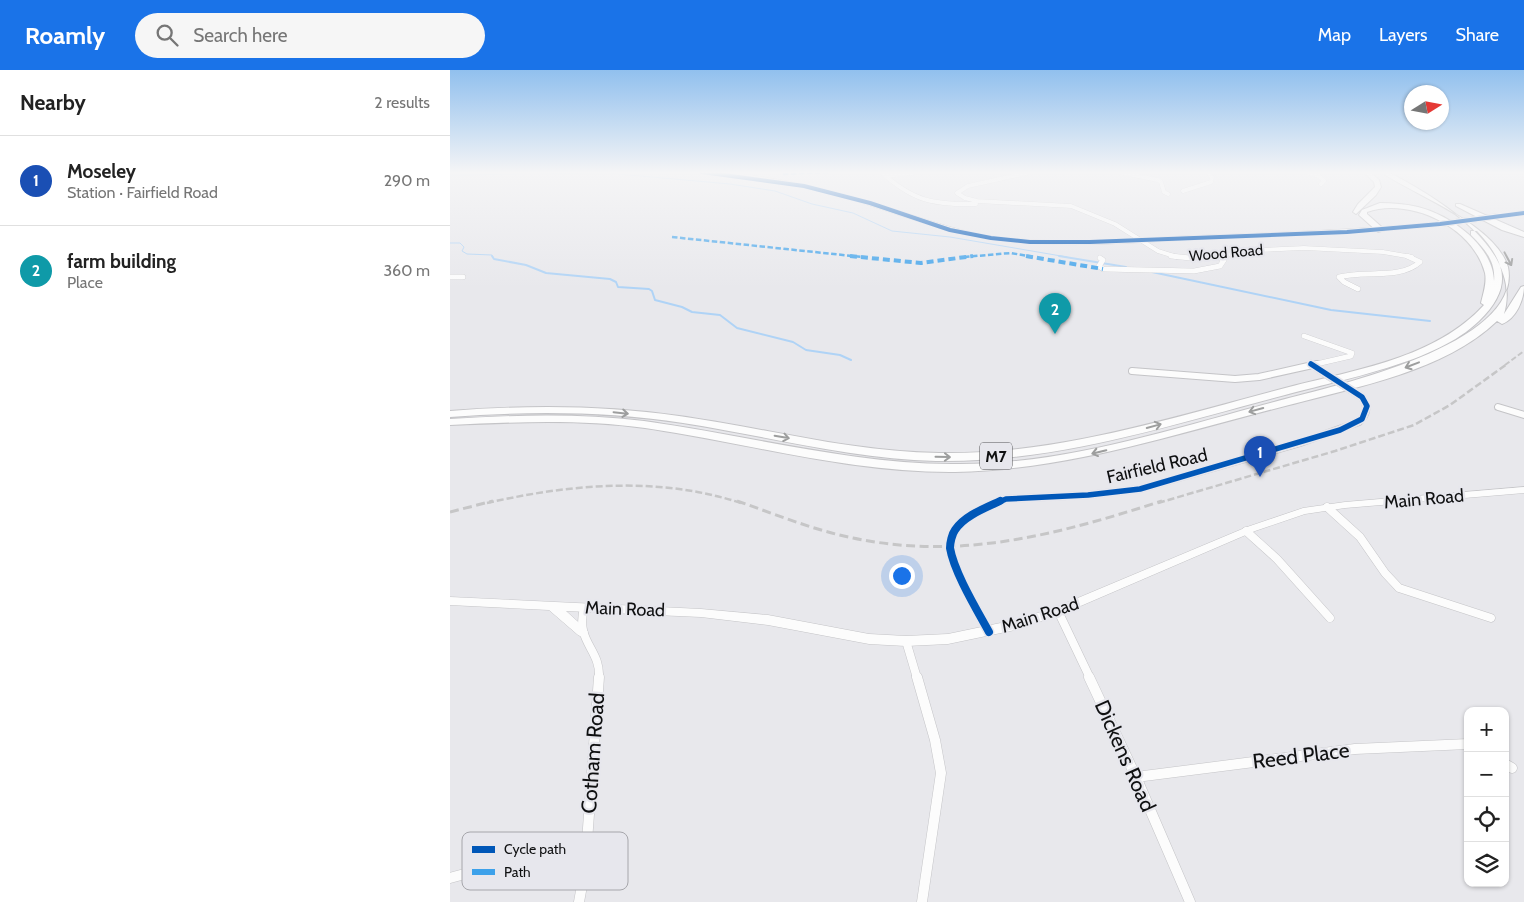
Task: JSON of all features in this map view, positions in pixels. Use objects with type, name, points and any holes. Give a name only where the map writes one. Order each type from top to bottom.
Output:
[{"type":"highway","points":[[1356,211],[1360,219],[1377,230]]},
{"type":"highway","points":[[1364,211],[1363,215],[1377,230]]},
{"type":"highway","points":[[1422,211],[1438,217],[1462,234],[1481,254],[1489,272],[1488,290],[1479,317]]},
{"type":"highway","name":"M7","points":[[450,414],[512,410],[610,412],[675,419],[884,453],[941,457],[1018,455],[1101,440],[1373,367],[1444,341],[1460,332],[1479,317],[1494,296],[1500,280],[1498,264],[1490,250],[1476,234],[1442,211]]},
{"type":"highway","name":"M7","points":[[450,422],[530,418],[584,419],[673,430],[868,462],[952,468],[1010,466],[1096,452],[1403,369],[1450,350],[1466,341],[1492,321],[1503,309],[1514,287],[1514,276],[1509,258],[1494,240],[1475,224],[1452,211]]},
{"type":"highway","points":[[1470,211],[1524,235]]},
{"type":"highway","points":[[1466,341],[1488,332],[1508,316],[1524,289]]},
{"type":"street","points":[[893,211],[942,228],[980,236],[1047,242],[1377,230],[1524,213]]},
{"type":"street","name":"Wood Road","points":[[1080,211],[1120,228],[1158,251],[1171,256],[1194,258],[1273,249],[1398,253],[1412,257],[1420,262],[1416,267],[1410,269],[1350,274],[1339,277],[1344,282],[1358,289]]},
{"type":"street","points":[[1100,258],[1103,260],[1099,266],[1103,269],[1200,270],[1222,264],[1223,259],[1217,256]]},
{"type":"street","points":[[450,277],[464,277]]},
{"type":"street","points":[[1132,371],[1235,379],[1258,377],[1347,357],[1352,353],[1345,348],[1304,336]]},
{"type":"street","name":"Fairfield Road","points":[[989,632],[962,580],[950,548],[953,532],[958,525],[982,509],[1006,499],[1088,495],[1140,489],[1300,443],[1340,430],[1362,420],[1368,411],[1368,406],[1362,397],[1311,364]]},
{"type":"street","points":[[1498,407],[1524,416]]},
{"type":"street","name":"Main Road","points":[[450,601],[740,616],[861,638],[906,641],[948,639],[989,632],[1058,611],[1279,518],[1326,507],[1524,490]]},
{"type":"street","points":[[1326,507],[1360,537],[1385,573],[1399,588],[1491,618]]},
{"type":"street","points":[[1246,531],[1277,559],[1330,618]]},
{"type":"street","points":[[552,606],[582,632]]},
{"type":"street","points":[[582,632],[581,624],[584,608]]},
{"type":"street","name":"Dickens Road","points":[[1058,611],[1136,777],[1190,902]]},
{"type":"street","name":"Cotham Road","points":[[582,632],[594,652],[599,673],[588,832]]},
{"type":"street","points":[[906,641],[935,740],[941,773],[922,902]]},
{"type":"street","name":"Reed Place","points":[[1136,777],[1355,749],[1464,744]]},
{"type":"waterway","points":[[843,211],[853,213],[892,231],[950,237],[1067,257]]},
{"type":"waterway","points":[[450,243],[460,243],[464,247],[462,251],[467,254],[492,255],[493,257]]},
{"type":"waterway","points":[[492,256],[494,259],[526,265],[546,273],[610,279],[616,282],[618,287],[649,289],[652,291],[655,300],[682,307],[692,312],[720,315],[737,328],[793,342],[806,350],[840,355],[851,360]]},
{"type":"waterway","points":[[1059,256],[1126,267]]},
{"type":"waterway","points":[[1152,272],[1331,310],[1430,321]]},
{"type":"railway","points":[[1505,365],[1524,351]]},
{"type":"railway","points":[[1158,503],[1335,451],[1414,425],[1450,405],[1507,364]]},
{"type":"railway","points":[[487,503],[550,491],[614,486],[678,489],[710,494],[741,503]]},
{"type":"railway","points":[[450,512],[493,501]]},
{"type":"railway","points":[[737,501],[838,535],[893,544],[933,547],[1010,541],[1086,524],[1162,501]]},
{"type":"marked path","points":[[672,237],[921,263],[984,254],[1011,253],[1103,269]]},
{"type":"cycle path","points":[[893,211],[950,230],[991,238],[1030,242],[1090,242],[1347,232],[1440,224],[1524,213]]},
{"type":"cycle path","points":[[989,632],[962,580],[950,547],[953,532],[958,525],[982,509],[1006,499],[1088,495],[1140,489],[1340,430],[1359,422],[1367,411],[1367,406],[1362,397],[1311,364]]},
{"type":"place","name":"farm building","points":[[1055,334]]},
{"type":"place","name":"Moseley","points":[[1260,477]]}]
